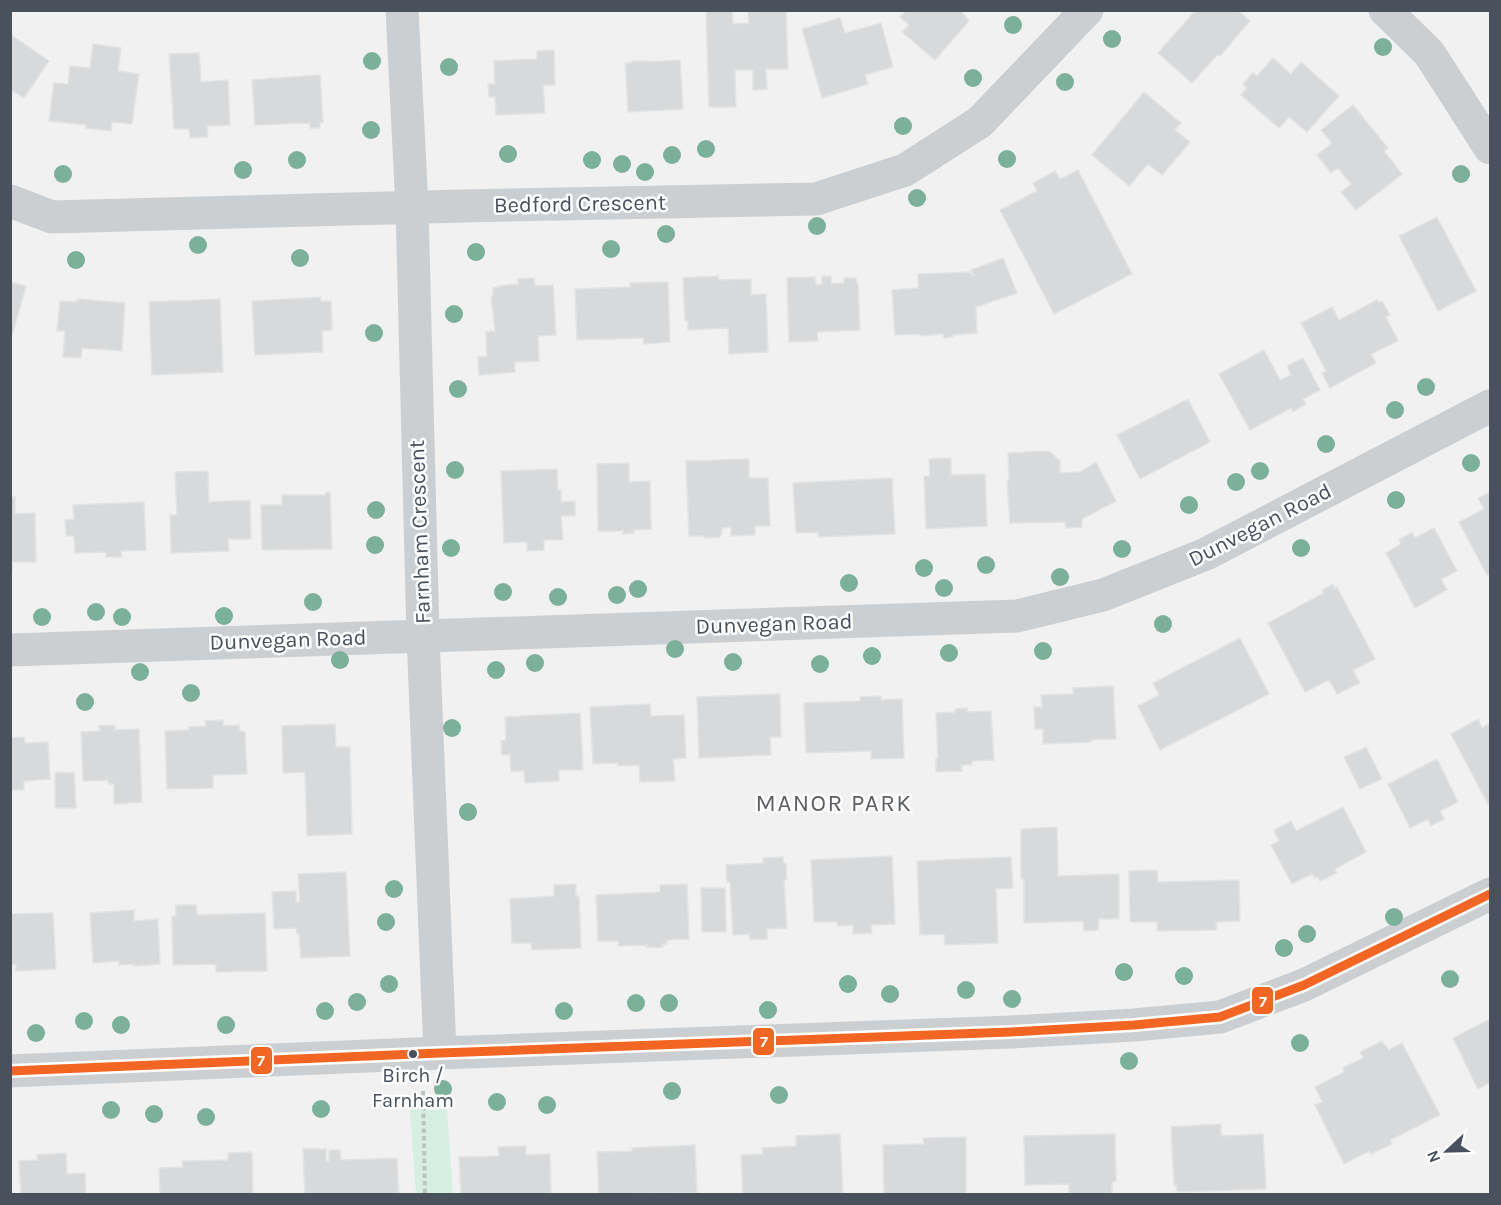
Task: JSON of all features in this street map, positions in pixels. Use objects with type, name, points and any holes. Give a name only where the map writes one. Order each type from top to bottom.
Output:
[{"type":"street","name":"Farnham Crescent","points":[[402,10],[412,207],[423,636],[430,1054]]},
{"type":"street","name":"Bedford Crescent","points":[[10,201],[52,217],[816,199],[905,170],[980,122],[1087,10]]},
{"type":"street","points":[[1385,10],[1429,53],[1491,148]]},
{"type":"street","name":"Dunvegan Road","points":[[10,650],[1017,616],[1103,595],[1206,554],[1491,406]]},
{"type":"street","points":[[10,1071],[1011,1032],[1134,1025],[1220,1017],[1304,985],[1491,894]]},
{"type":"path","points":[[425,1194],[422,1081],[430,1054]]},
{"type":"green space","points":[[446,1094],[453,1194],[416,1194],[409,1100]]},
{"type":"building","points":[[706,10],[732,10],[733,24],[749,23],[748,12],[752,10],[786,10],[788,69],[766,69],[767,89],[753,90],[753,70],[735,70],[736,107],[709,107]]},
{"type":"building","points":[[904,10],[960,10],[969,21],[935,60],[902,32],[909,25],[900,17],[905,12]]},
{"type":"building","points":[[1196,10],[1238,10],[1250,21],[1220,56],[1218,54],[1192,83],[1158,53]]},
{"type":"building","points":[[840,18],[845,33],[881,23],[893,67],[865,75],[868,84],[822,98],[802,29]]},
{"type":"building","points":[[10,34],[49,61],[24,98],[10,89]]},
{"type":"building","points":[[93,44],[121,48],[118,71],[139,74],[132,124],[112,122],[111,131],[86,128],[86,125],[49,121],[54,83],[68,84],[70,66],[90,68]]},
{"type":"building","points":[[554,50],[555,85],[543,85],[545,113],[496,115],[495,97],[489,97],[488,84],[495,84],[494,61],[537,59],[537,51]]},
{"type":"building","points":[[199,53],[201,82],[228,80],[230,125],[207,126],[208,137],[190,138],[189,129],[174,129],[169,54]]},
{"type":"building","points":[[1273,58],[1291,74],[1301,62],[1339,96],[1307,132],[1289,117],[1279,128],[1241,95],[1247,88],[1243,84],[1253,72],[1257,76]]},
{"type":"building","points":[[680,60],[683,109],[628,112],[625,63]]},
{"type":"building","points":[[320,75],[323,122],[320,123],[320,128],[310,128],[310,123],[255,125],[252,80]]},
{"type":"building","points":[[1144,92],[1181,123],[1175,130],[1190,142],[1162,175],[1148,164],[1129,186],[1092,155]]},
{"type":"building","points":[[1353,105],[1388,148],[1384,151],[1402,174],[1356,210],[1341,192],[1351,184],[1338,168],[1331,173],[1317,155],[1332,143],[1321,130]]},
{"type":"building","points":[[1078,170],[1132,274],[1054,314],[1000,210],[1037,191],[1033,183],[1055,171],[1060,179]]},
{"type":"building","points":[[1437,217],[1476,291],[1438,311],[1399,236]]},
{"type":"building","points":[[1003,258],[1017,293],[976,307],[977,333],[943,338],[943,334],[895,335],[892,290],[918,288],[918,274],[971,272],[973,275],[971,270]]},
{"type":"building","points":[[718,276],[719,280],[751,279],[751,295],[766,294],[768,352],[729,354],[728,328],[688,330],[688,321],[685,321],[683,278]]},
{"type":"building","points":[[822,276],[831,276],[831,284],[844,283],[844,278],[856,278],[860,330],[817,332],[818,341],[789,342],[787,278],[815,277],[816,285],[822,284]]},
{"type":"building","points":[[534,278],[535,286],[553,285],[556,335],[538,336],[539,361],[515,362],[515,372],[479,375],[478,357],[487,356],[486,332],[495,331],[491,296],[493,296],[493,288],[518,284],[518,279]]},
{"type":"building","points":[[10,282],[26,286],[12,336],[10,336]]},
{"type":"building","points":[[668,282],[670,342],[644,344],[643,338],[577,340],[575,289],[630,287],[630,283]]},
{"type":"building","points":[[321,297],[321,301],[331,301],[332,330],[322,331],[323,352],[255,355],[252,301]]},
{"type":"building","points":[[77,299],[125,303],[122,351],[82,348],[81,358],[63,357],[65,331],[57,331],[60,301],[77,302]]},
{"type":"building","points":[[220,299],[223,372],[152,375],[149,302]]},
{"type":"building","points":[[1377,300],[1379,303],[1382,301],[1390,315],[1386,317],[1398,341],[1371,354],[1376,363],[1330,388],[1322,373],[1326,371],[1301,323],[1332,307],[1339,320]]},
{"type":"building","points":[[1264,350],[1280,380],[1291,375],[1287,366],[1303,358],[1320,390],[1303,399],[1306,404],[1293,412],[1291,408],[1250,430],[1219,374]]},
{"type":"building","points":[[1188,399],[1210,442],[1140,479],[1117,435]]},
{"type":"building","points":[[1049,451],[1060,461],[1060,473],[1080,472],[1096,462],[1116,501],[1082,519],[1082,527],[1066,528],[1065,522],[1010,523],[1008,453]]},
{"type":"building","points":[[951,458],[951,475],[985,474],[987,526],[926,529],[924,476],[930,476],[929,459]]},
{"type":"building","points":[[749,459],[749,478],[768,478],[770,526],[755,526],[755,535],[731,536],[731,527],[722,528],[720,537],[689,536],[686,461]]},
{"type":"building","points":[[629,463],[629,482],[650,481],[651,529],[634,530],[634,533],[623,534],[623,531],[598,531],[597,464]]},
{"type":"building","points":[[557,469],[561,502],[575,501],[575,516],[561,516],[563,540],[544,540],[544,550],[527,551],[527,542],[504,543],[501,471]]},
{"type":"building","points":[[208,471],[209,502],[250,500],[251,539],[228,539],[229,551],[171,553],[170,515],[177,515],[175,472]]},
{"type":"building","points":[[892,478],[895,534],[818,537],[818,532],[796,533],[793,483]]},
{"type":"building","points":[[330,492],[332,549],[262,550],[261,505],[282,505],[282,495],[325,495]]},
{"type":"building","points":[[1490,492],[1490,574],[1487,575],[1459,522],[1484,509],[1478,498]]},
{"type":"building","points":[[10,497],[15,497],[15,514],[35,513],[36,562],[12,562],[12,572],[10,572]]},
{"type":"building","points":[[144,502],[146,550],[121,551],[122,557],[106,557],[106,552],[75,553],[74,536],[66,536],[65,520],[74,519],[73,505]]},
{"type":"building","points":[[1434,528],[1457,571],[1441,579],[1447,590],[1415,608],[1386,553],[1401,544],[1399,540],[1412,532],[1415,538]]},
{"type":"building","points":[[1333,584],[1335,588],[1337,587],[1375,659],[1353,670],[1360,683],[1337,694],[1329,680],[1305,692],[1268,623],[1324,593],[1322,590]]},
{"type":"building","points":[[1240,638],[1269,694],[1160,750],[1138,706],[1159,695],[1153,683]]},
{"type":"building","points":[[1113,686],[1116,739],[1043,744],[1043,729],[1035,729],[1034,707],[1042,707],[1041,695],[1073,694],[1073,688]]},
{"type":"building","points":[[780,694],[781,737],[770,737],[771,755],[699,758],[697,697]]},
{"type":"building","points":[[881,696],[881,700],[902,699],[904,758],[871,759],[871,751],[806,753],[804,703],[860,701],[860,697]]},
{"type":"building","points":[[650,704],[651,716],[684,715],[686,758],[673,759],[675,781],[640,782],[639,765],[593,764],[590,707]]},
{"type":"building","points":[[967,708],[967,712],[991,711],[994,760],[972,761],[972,765],[961,765],[962,771],[936,772],[936,758],[938,758],[936,713],[955,712],[955,709]]},
{"type":"building","points":[[580,713],[583,770],[559,770],[559,781],[525,783],[524,771],[511,771],[510,755],[502,755],[501,741],[506,740],[505,717]]},
{"type":"building","points":[[1478,719],[1482,728],[1490,723],[1490,802],[1488,804],[1451,734]]},
{"type":"building","points":[[223,720],[223,726],[239,725],[240,731],[245,732],[247,774],[213,775],[213,788],[167,789],[165,731],[189,730],[189,727],[206,726],[205,721]]},
{"type":"building","points":[[335,724],[336,747],[350,747],[352,834],[307,836],[305,772],[283,773],[282,726]]},
{"type":"building","points":[[115,725],[115,730],[139,729],[142,802],[114,804],[114,784],[109,784],[108,780],[83,781],[81,732],[100,731],[99,726]]},
{"type":"building","points":[[24,737],[25,743],[48,742],[50,779],[24,781],[24,790],[10,790],[10,738]]},
{"type":"building","points":[[1366,747],[1382,779],[1360,789],[1344,757]]},
{"type":"building","points":[[1437,759],[1458,802],[1440,811],[1444,819],[1431,826],[1428,819],[1410,828],[1388,784]]},
{"type":"building","points":[[74,772],[76,808],[55,808],[55,773]]},
{"type":"building","points":[[1343,807],[1366,852],[1335,869],[1337,873],[1320,881],[1312,874],[1292,884],[1271,845],[1279,841],[1274,830],[1291,821],[1296,831]]},
{"type":"building","points":[[1057,827],[1058,876],[1119,874],[1119,919],[1099,919],[1098,930],[1084,931],[1083,921],[1024,923],[1021,829]]},
{"type":"building","points":[[892,856],[895,924],[871,925],[872,933],[853,934],[853,925],[837,926],[837,922],[814,922],[811,860]]},
{"type":"building","points":[[783,857],[783,863],[786,863],[787,880],[784,880],[787,928],[767,929],[767,939],[750,940],[749,934],[733,935],[730,882],[727,882],[726,865],[763,863],[763,858]]},
{"type":"building","points":[[1011,857],[1013,888],[996,889],[998,943],[945,945],[944,934],[920,935],[917,861]]},
{"type":"building","points":[[1157,870],[1158,882],[1239,880],[1240,921],[1216,922],[1217,930],[1157,931],[1157,922],[1130,922],[1129,871]]},
{"type":"building","points":[[346,872],[350,956],[301,958],[299,934],[296,928],[274,929],[272,892],[296,891],[296,902],[300,902],[298,874]]},
{"type":"building","points":[[576,884],[576,896],[579,896],[581,948],[532,950],[531,943],[512,943],[510,899],[554,896],[554,885]]},
{"type":"building","points":[[687,884],[689,939],[667,940],[667,944],[662,944],[663,947],[647,948],[647,945],[618,946],[618,941],[598,941],[596,895],[660,892],[660,885]]},
{"type":"building","points":[[701,888],[725,888],[726,932],[702,932]]},
{"type":"building","points":[[176,905],[196,905],[197,915],[265,913],[267,971],[216,972],[216,964],[173,965],[172,916],[176,916]]},
{"type":"building","points":[[134,910],[134,921],[158,919],[160,964],[119,965],[119,961],[93,963],[90,913]]},
{"type":"building","points":[[53,913],[56,969],[16,971],[16,964],[10,965],[10,914]]},
{"type":"building","points":[[1490,1019],[1490,1083],[1478,1089],[1453,1038]]},
{"type":"building","points":[[1382,1041],[1389,1050],[1402,1043],[1440,1115],[1390,1140],[1392,1144],[1371,1154],[1369,1151],[1344,1164],[1315,1105],[1322,1102],[1315,1087],[1344,1072],[1343,1068],[1363,1058],[1360,1052]]},
{"type":"building","points":[[1221,1124],[1221,1136],[1263,1134],[1266,1189],[1177,1192],[1176,1184],[1174,1185],[1171,1127]]},
{"type":"building","points":[[840,1134],[843,1194],[743,1194],[741,1155],[763,1154],[762,1148],[796,1146],[796,1136]]},
{"type":"building","points":[[1115,1134],[1116,1181],[1112,1182],[1112,1194],[1069,1194],[1069,1184],[1025,1185],[1024,1136]]},
{"type":"building","points":[[966,1137],[966,1194],[884,1194],[883,1145],[924,1144],[923,1138]]},
{"type":"building","points":[[695,1145],[697,1193],[599,1194],[597,1152]]},
{"type":"building","points":[[526,1146],[526,1155],[550,1154],[551,1194],[461,1194],[459,1157],[499,1156],[498,1147]]},
{"type":"building","points":[[303,1149],[326,1149],[326,1161],[329,1161],[329,1150],[340,1150],[341,1160],[397,1158],[399,1194],[305,1194]]},
{"type":"building","points":[[252,1152],[253,1194],[160,1194],[159,1168],[183,1167],[182,1161],[228,1160],[228,1153]]},
{"type":"building","points":[[66,1153],[67,1174],[85,1173],[86,1194],[21,1194],[19,1161],[38,1160],[37,1155]]},
{"type":"transit line","name":"7","points":[[10,1071],[1011,1032],[1134,1025],[1220,1017],[1304,985],[1490,894]]},
{"type":"place","name":"Birch / Farnham","points":[[413,1054]]},
{"type":"district","name":"MANOR PARK","points":[[834,803]]}]
